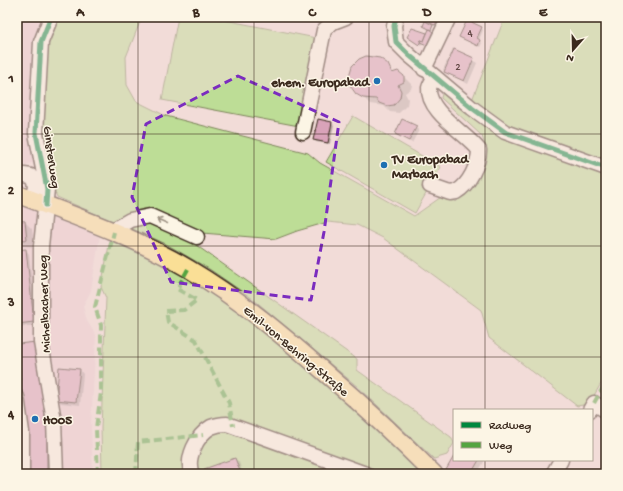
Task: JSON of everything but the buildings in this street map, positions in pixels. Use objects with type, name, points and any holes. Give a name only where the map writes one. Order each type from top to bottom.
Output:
[{"type":"main road","name":"Emil-von-Behring-Straße","points":[[32,199],[139,243],[188,269],[251,309],[351,395],[431,473]]},
{"type":"street","name":"Ginsterweg","points":[[32,199],[47,189],[36,133],[41,42],[51,17]]},
{"type":"street","points":[[303,132],[324,30],[333,22],[346,17]]},
{"type":"street","points":[[396,17],[394,26],[396,42],[472,108],[505,132],[606,168]]},
{"type":"street","points":[[430,186],[450,193],[460,190],[469,179],[479,154],[479,150],[474,143],[439,113],[430,100],[430,73],[449,17]]},
{"type":"street","points":[[17,174],[32,176],[34,179],[37,187],[32,199]]},
{"type":"street","name":"Michelbacher Weg","points":[[32,199],[41,246],[41,342],[54,421],[56,474]]},
{"type":"street","points":[[111,231],[130,220],[150,216],[197,237]]},
{"type":"street","points":[[17,398],[22,432],[22,474]]},
{"type":"street","points":[[591,409],[594,403],[606,411]]},
{"type":"street","points":[[192,474],[189,459],[196,445],[211,427],[227,424],[366,474]]},
{"type":"street","points":[[553,474],[560,461]]},
{"type":"highlighted area","points":[[238,76],[339,122],[324,232],[311,300],[171,282],[132,197],[146,124]]},
{"type":"shaded area","points":[[17,17],[43,17],[35,39],[36,162],[17,167]]},
{"type":"shaded area","points":[[17,202],[100,235],[91,291],[83,306],[87,321],[96,335],[91,428],[93,474],[17,474]]},
{"type":"green space","points":[[57,17],[142,17],[126,57],[127,85],[136,101],[166,116],[308,153],[320,163],[414,216],[444,195],[456,202],[475,176],[486,148],[482,136],[441,98],[443,90],[468,110],[505,17],[606,17],[606,375],[589,404],[577,406],[489,338],[481,310],[383,238],[357,225],[328,222],[276,239],[202,233],[169,220],[114,222],[57,197],[52,185],[40,134],[47,45]]},
{"type":"green space","points":[[178,17],[209,17],[316,38],[299,126],[162,100]]},
{"type":"green space","name":"TV Europabad Marbach","points":[[353,116],[441,167],[415,213],[326,162]]},
{"type":"green space","points":[[150,219],[193,243],[357,359],[357,370],[451,437],[453,445],[447,455],[434,459],[359,388],[253,299],[209,269],[166,244],[126,226]]},
{"type":"green space","points":[[110,240],[132,246],[248,311],[425,474],[102,474],[101,428],[106,298],[101,287]]},
{"type":"marked path","points":[[98,474],[96,428],[101,393],[101,325],[95,307],[114,232]]},
{"type":"marked path","points":[[188,269],[177,289],[197,300],[184,310],[166,311],[168,322],[196,340],[229,403],[233,426]]},
{"type":"marked path","points":[[594,403],[606,382]]},
{"type":"marked path","points":[[136,474],[138,442],[203,435]]},
{"type":"cycle path","points":[[46,205],[47,189],[36,133],[41,42],[51,17]]},
{"type":"cycle path","points":[[396,17],[394,26],[396,42],[409,55],[472,108],[505,132],[606,168]]},
{"type":"place","name":"ehem. Europabad","points":[[377,81]]},
{"type":"place","name":"TV Europabad Marbach","points":[[384,165]]},
{"type":"place","name":"H005","points":[[35,419]]}]
